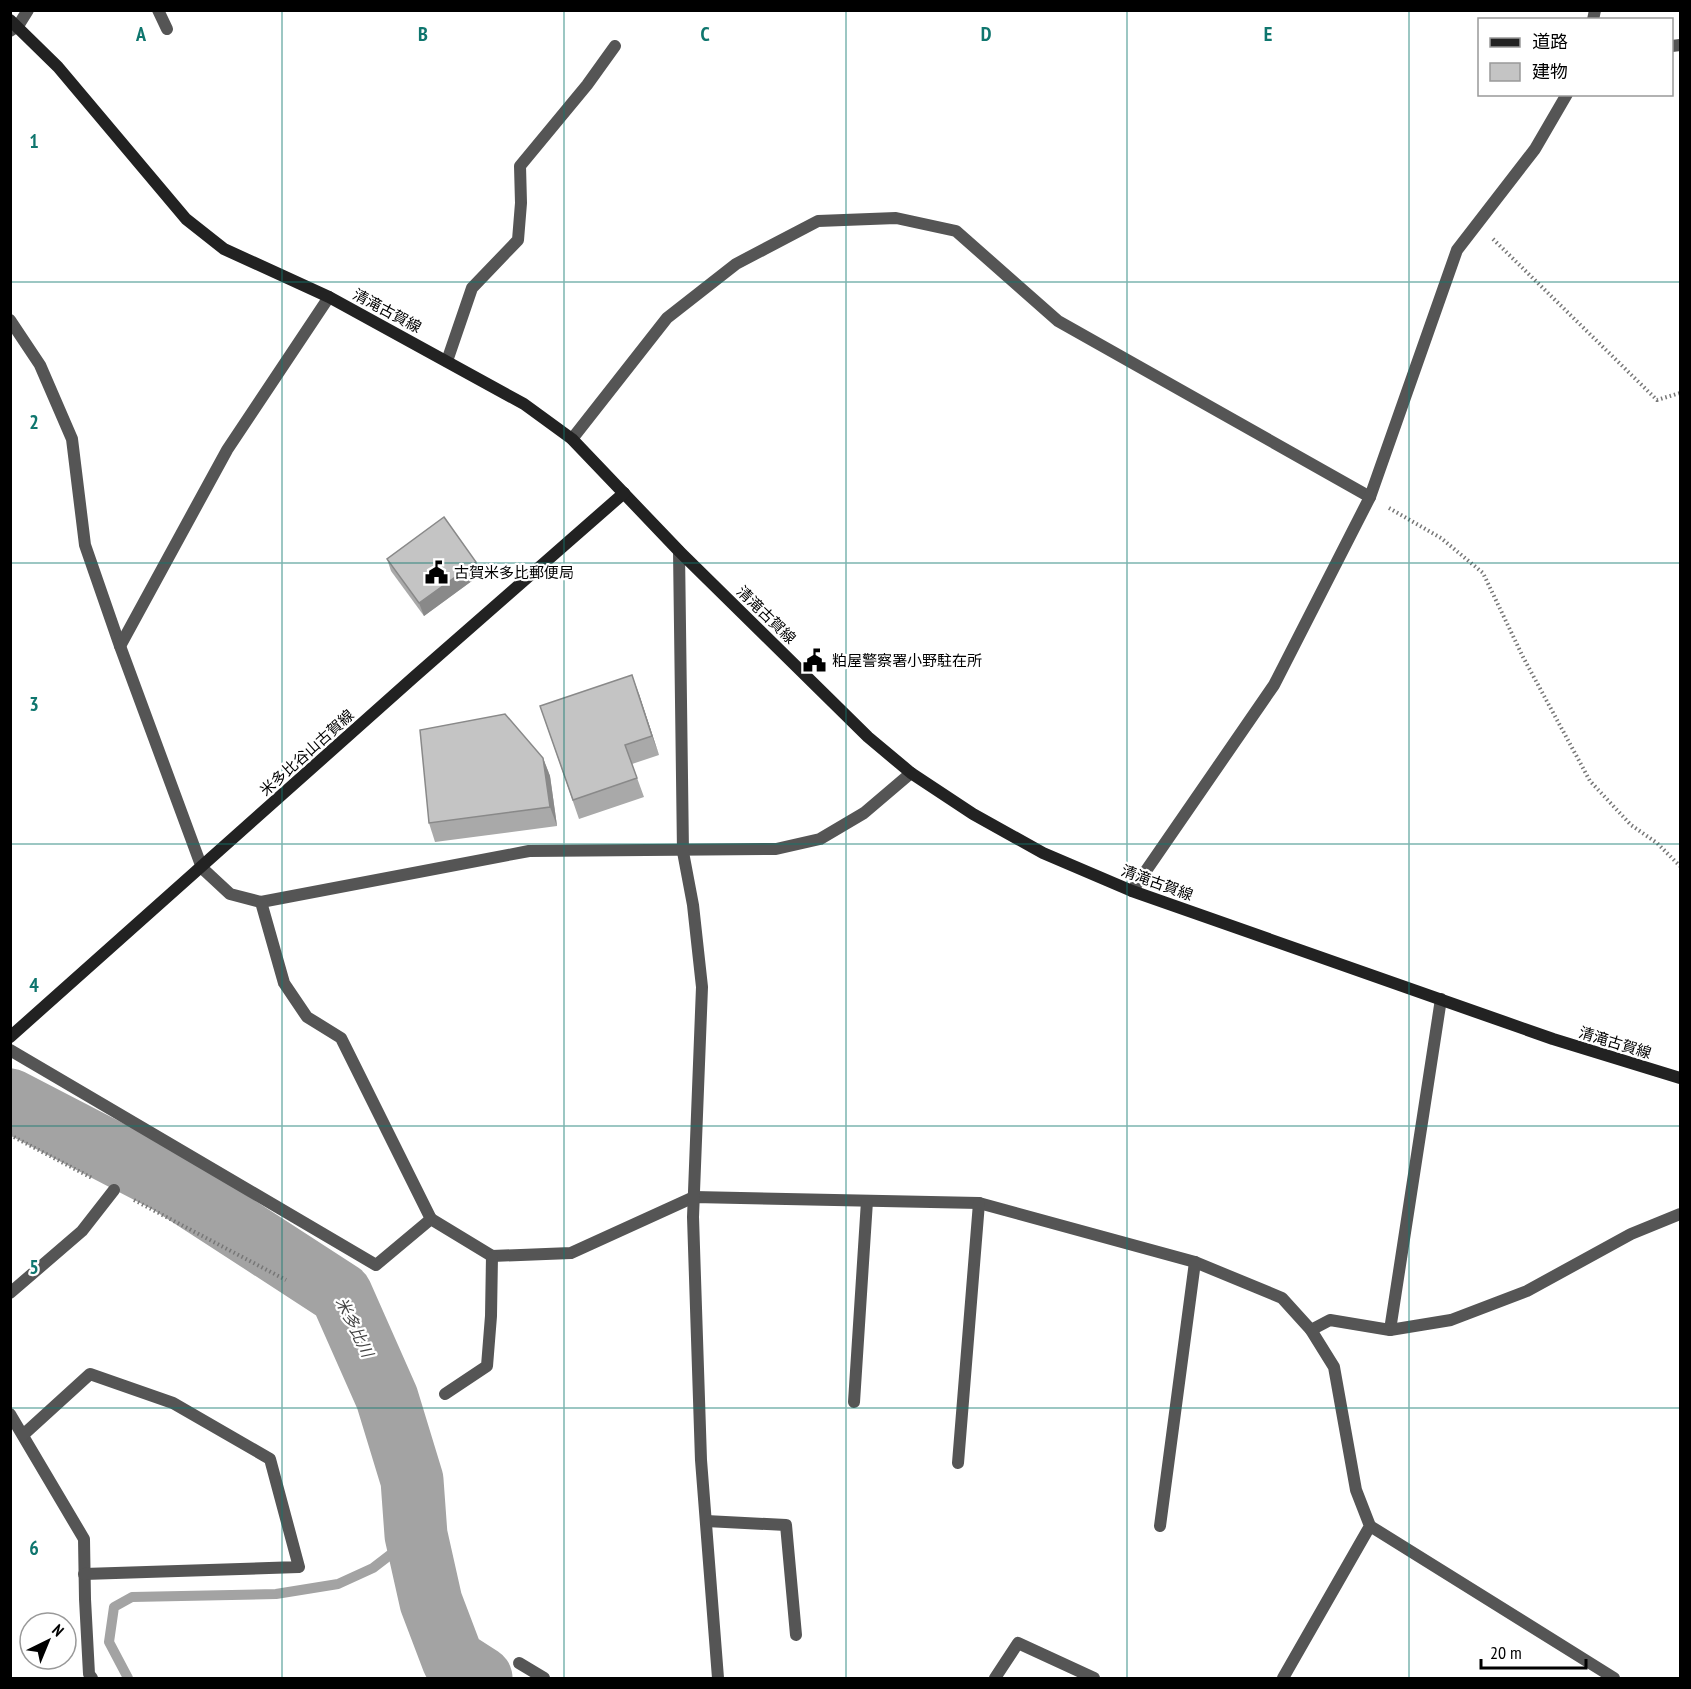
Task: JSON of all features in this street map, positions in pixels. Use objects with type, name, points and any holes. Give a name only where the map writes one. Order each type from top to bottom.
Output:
[{"type":"main road","name":"清滝古賀線","points":[[13,26],[58,67],[186,219],[224,249],[329,297],[447,361],[525,404],[572,439],[679,551],[868,737],[911,773],[973,814],[1043,853],[1132,891],[1553,1039],[1680,1078]]},
{"type":"main road","name":"米多比谷山古賀線","points":[[10,1037],[624,493]]},
{"type":"street","points":[[13,26],[28,10]]},
{"type":"street","points":[[158,10],[167,29]]},
{"type":"street","points":[[447,361],[472,288],[518,240],[521,203],[520,166],[587,85],[615,46]]},
{"type":"street","points":[[1132,891],[1274,685],[1370,497],[1458,250],[1534,149],[1566,96]]},
{"type":"street","points":[[572,439],[667,318],[736,264],[818,221],[896,218],[956,231],[1058,321],[1370,497]]},
{"type":"street","points":[[120,646],[227,450],[329,297]]},
{"type":"street","points":[[10,320],[40,365],[72,439],[85,545],[202,868],[230,894],[261,902],[529,851],[683,852],[776,849],[820,839],[864,813],[911,773]]},
{"type":"street","points":[[679,551],[683,852],[693,905],[702,987],[694,1197],[701,1448],[718,1678]]},
{"type":"street","points":[[261,902],[284,983],[307,1017],[341,1038],[430,1219],[492,1256],[571,1253],[694,1197],[979,1203],[1195,1262],[1282,1298],[1311,1330],[1334,1368],[1356,1490],[1370,1526],[1614,1678]]},
{"type":"street","points":[[1390,1330],[1441,999]]},
{"type":"street","points":[[10,1050],[376,1265],[430,1219]]},
{"type":"street","points":[[10,1293],[82,1231],[114,1190]]},
{"type":"street","points":[[854,1402],[867,1201]]},
{"type":"street","points":[[958,1463],[979,1203]]},
{"type":"street","points":[[1311,1330],[1329,1320],[1390,1330],[1450,1320],[1527,1291],[1631,1234],[1680,1214]]},
{"type":"street","points":[[445,1394],[487,1366],[492,1256]]},
{"type":"street","points":[[1160,1526],[1195,1262]]},
{"type":"street","points":[[23,1435],[90,1374],[173,1403],[270,1459],[299,1567],[84,1574]]},
{"type":"street","points":[[10,1414],[84,1539],[89,1674],[92,1678]]},
{"type":"street","points":[[706,1521],[786,1525],[796,1635]]},
{"type":"street","points":[[1283,1678],[1370,1526]]},
{"type":"street","points":[[995,1678],[1018,1643],[1094,1678]]},
{"type":"street","points":[[519,1663],[544,1678]]},
{"type":"path","points":[[1478,224],[1657,400],[1680,393]]},
{"type":"path","points":[[1370,497],[1441,538],[1483,573],[1522,657],[1590,781],[1631,825],[1657,843],[1680,866]]},
{"type":"path","points":[[10,1136],[286,1280]]},
{"type":"building","name":"古賀米多比郵便局","points":[[444,517],[476,562],[419,603],[387,559]]},
{"type":"building","points":[[632,675],[652,736],[625,745],[637,778],[573,800],[540,706]]},
{"type":"building","points":[[505,714],[543,758],[550,807],[429,823],[420,730]]},
{"type":"waterway","name":"米多比川","points":[[10,1100],[170,1183],[341,1294],[387,1398],[412,1480],[416,1535],[431,1602],[453,1660],[481,1678]]},
{"type":"waterway","points":[[128,1678],[109,1642],[114,1607],[132,1597],[276,1594],[338,1584],[373,1568],[416,1535]]},
{"type":"place","name":"古賀米多比郵便局","points":[[436,573]]},
{"type":"place","name":"粕屋警察署小野駐在所","points":[[814,661]]}]
